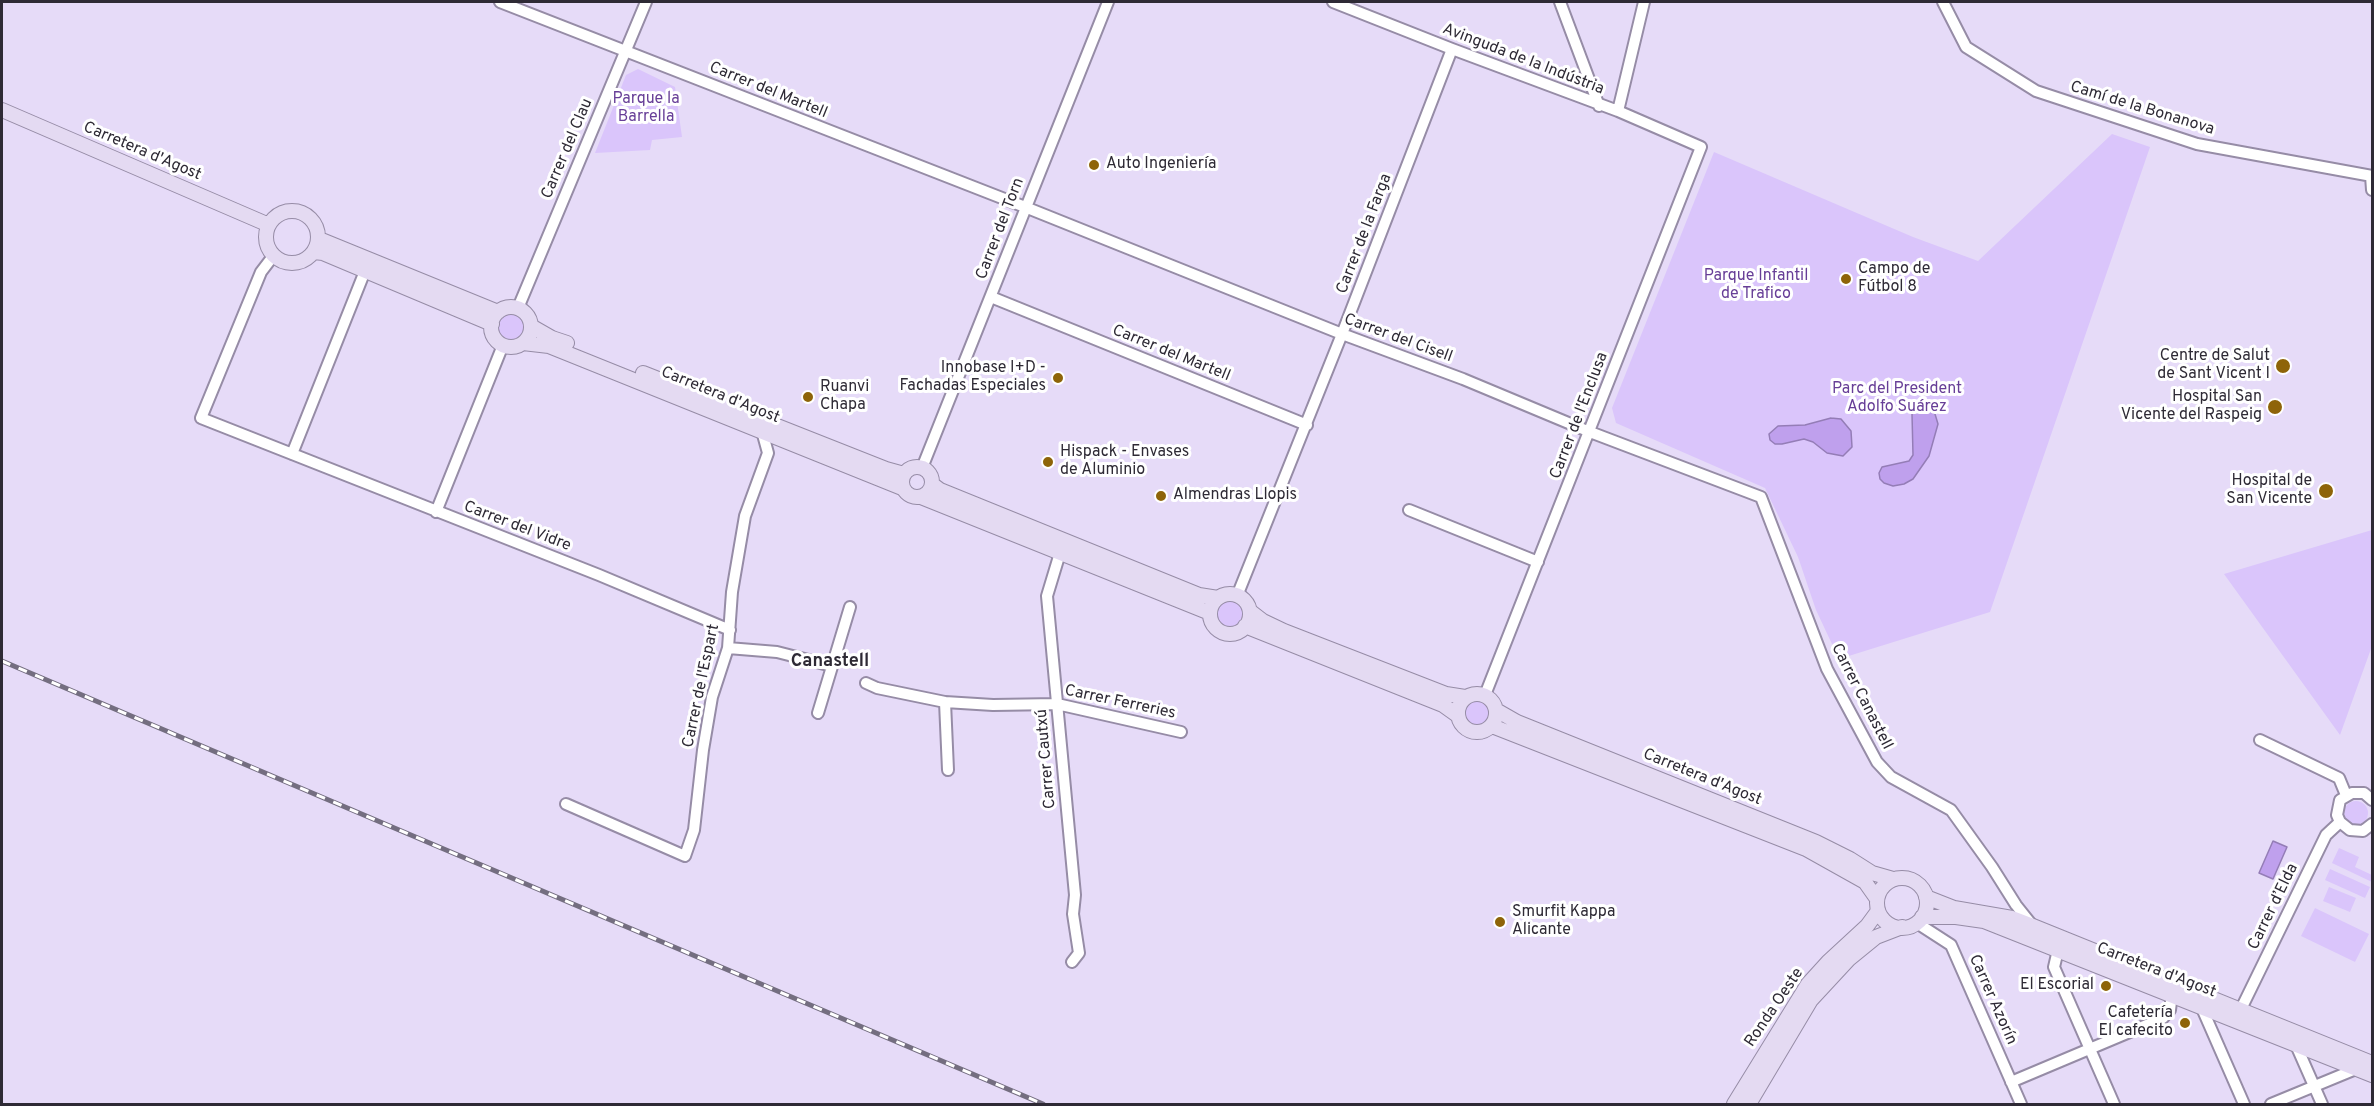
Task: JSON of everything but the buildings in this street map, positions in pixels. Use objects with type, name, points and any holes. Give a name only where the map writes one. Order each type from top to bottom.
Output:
[{"type":"main road","name":"Carretera d'Agost","points":[[2,110],[268,225]]},
{"type":"main road","points":[[285,211],[299,211],[315,223],[317,245],[304,261],[285,262],[274,255],[267,244],[268,225],[278,214],[285,211]]},
{"type":"main road","points":[[317,245],[495,318]]},
{"type":"main road","points":[[317,245],[365,271],[495,318]]},
{"type":"main road","points":[[507,307],[518,308],[526,314],[531,326],[529,336],[523,343],[513,346],[503,345],[495,339],[495,318],[507,307]]},
{"type":"main road","name":"Carretera d'Agost","points":[[531,326],[552,338],[886,469],[903,481]]},
{"type":"main road","name":"Carretera d'Agost","points":[[523,343],[549,346],[788,441],[903,481]]},
{"type":"main road","points":[[921,497],[928,492],[932,484],[930,474],[916,467],[903,481],[910,496],[921,497],[1210,613]]},
{"type":"main road","points":[[932,484],[940,490],[1199,595],[1218,598],[1227,594],[1237,596],[1243,599],[1250,611],[1263,621],[1284,631],[1446,694],[1465,697]]},
{"type":"main road","points":[[1218,598],[1210,613],[1213,625],[1222,632],[1235,633],[1245,626],[1250,611]]},
{"type":"main road","points":[[1245,626],[1443,705],[1457,715]]},
{"type":"main road","points":[[1471,694],[1485,695],[1491,699],[1496,710],[1492,726],[1481,732],[1468,730],[1459,721],[1457,715],[1460,702],[1471,694]]},
{"type":"main road","name":"Carretera d'Agost","points":[[1496,710],[1517,722],[1797,834],[1850,859],[1872,873],[1893,879]]},
{"type":"main road","name":"Carretera d'Agost","points":[[1492,726],[1806,849],[1865,882],[1878,905]]},
{"type":"main road","points":[[1904,878],[1914,881],[1922,888],[1926,897],[1926,908],[1919,920],[1902,927],[1888,923],[1878,905],[1882,887],[1893,879],[1904,878]]},
{"type":"main road","name":"Carretera d'Agost","points":[[1926,897],[1954,908],[2012,918],[2239,1015],[2373,1063]]},
{"type":"main road","name":"Ronda Oeste","points":[[1734,1104],[1808,984],[1867,926],[1878,905]]},
{"type":"main road","name":"Carretera d'Agost","points":[[1919,920],[1956,917],[1984,921],[2201,1006],[2239,1015],[2296,1045],[2373,1075]]},
{"type":"main road","name":"Ronda Oeste","points":[[1749,1104],[1811,1000],[1849,959],[1876,937],[1902,927]]},
{"type":"street","name":"Carrer del Martell","points":[[500,2],[1025,207]]},
{"type":"street","name":"Carrer del Clau","points":[[518,308],[646,2]]},
{"type":"street","name":"Carrer del Torn","points":[[922,468],[1108,2]]},
{"type":"street","name":"Avinguda de la Indústria","points":[[1333,2],[1599,106],[1618,111],[1701,147]]},
{"type":"street","points":[[1560,2],[1599,106]]},
{"type":"street","points":[[1618,111],[1644,2]]},
{"type":"street","name":"Camí de la Bonanova","points":[[1943,2],[1966,47],[2036,92],[2197,144],[2372,176]]},
{"type":"street","name":"Carrer de la Farga","points":[[1237,596],[1342,334],[1452,49]]},
{"type":"street","name":"Carrer de l'Enclusa","points":[[1485,695],[1701,147]]},
{"type":"street","points":[[2372,176],[2373,190]]},
{"type":"street","name":"Carrer del Cisell","points":[[1025,207],[1342,334],[1463,379],[1590,432],[1761,497]]},
{"type":"street","name":"Carrer del Vidre","points":[[274,255],[261,272],[201,418],[599,575],[730,630]]},
{"type":"street","points":[[292,454],[365,271]]},
{"type":"street","name":"Carrer del Martell","points":[[991,297],[1306,425]]},
{"type":"street","points":[[436,512],[503,345]]},
{"type":"street","points":[[762,431],[768,453],[788,441]]},
{"type":"street","name":"Carrer de l'Espart","points":[[566,804],[685,856],[694,830],[712,697],[728,648],[732,592],[745,516],[768,453]]},
{"type":"street","name":"Carrer Canastell","points":[[1761,497],[1827,669],[1877,762],[1891,777],[1951,810],[2033,926]]},
{"type":"street","points":[[1409,510],[1538,562]]},
{"type":"street","name":"Carrer Cautxú","points":[[1060,553],[1047,596],[1075,895],[1073,914],[1079,953],[1072,962]]},
{"type":"street","points":[[818,713],[850,607]]},
{"type":"street","points":[[728,648],[777,652],[832,666]]},
{"type":"street","name":"Carrer Ferreries","points":[[866,683],[877,688],[945,702],[993,705],[1058,704],[1181,732]]},
{"type":"street","points":[[945,702],[948,770]]},
{"type":"street","points":[[2260,740],[2339,778],[2346,795]]},
{"type":"street","points":[[2371,797],[2358,792],[2346,795],[2337,807],[2340,822],[2344,827],[2356,832],[2371,829]]},
{"type":"street","name":"Carrer d’Elda","points":[[2239,1015],[2326,835],[2340,822]]},
{"type":"street","name":"Carrer Azorín","points":[[1919,920],[1951,945],[2021,1104]]},
{"type":"street","points":[[2058,950],[2054,967],[2114,1104]]},
{"type":"street","points":[[2011,1082],[2163,1018],[2170,1010],[2172,994]]},
{"type":"street","points":[[2201,1006],[2244,1104]]},
{"type":"street","points":[[2296,1045],[2322,1104]]},
{"type":"street","points":[[2271,1104],[2356,1069]]},
{"type":"green space","name":"Parque la Barrella","points":[[638,69],[675,87],[682,137],[652,140],[650,150],[595,153],[626,75]]},
{"type":"green space","name":"Parc del President Adolfo Suárez","points":[[2112,134],[2150,147],[1990,612],[1839,659],[1816,610],[1798,557],[1765,488],[1616,423],[1612,408],[1714,152],[1913,237],[1978,261]]},
{"type":"green space","points":[[511,313],[521,317],[525,327],[521,337],[511,341],[501,337],[497,327],[501,317]]},
{"type":"green space","points":[[2372,530],[2372,646],[2340,735],[2224,574]]},
{"type":"green space","points":[[1230,601],[1239,605],[1243,614],[1239,623],[1230,627],[1221,623],[1217,614],[1221,605]]},
{"type":"green space","points":[[1472,701],[1482,701],[1489,708],[1489,718],[1482,725],[1472,725],[1465,718],[1465,708]]},
{"type":"green space","points":[[2356,801],[2365,804],[2368,813],[2365,822],[2356,825],[2347,822],[2344,813],[2347,804]]},
{"type":"green space","points":[[2339,848],[2359,857],[2355,867],[2372,875],[2372,882],[2332,863]]},
{"type":"green space","points":[[2330,869],[2370,887],[2365,898],[2325,880]]},
{"type":"green space","points":[[2329,887],[2356,898],[2350,912],[2323,901]]},
{"type":"green space","points":[[2315,908],[2369,934],[2355,962],[2301,936]]},
{"type":"shaded area","points":[[1925,405],[1935,414],[1938,424],[1929,456],[1913,479],[1893,486],[1884,483],[1879,473],[1882,467],[1909,461],[1913,455],[1912,414],[1917,407]]},
{"type":"shaded area","points":[[1831,418],[1841,419],[1851,431],[1852,447],[1843,456],[1827,453],[1813,442],[1804,439],[1782,444],[1775,444],[1770,440],[1769,434],[1778,426],[1805,425]]},
{"type":"shaded area","points":[[2273,841],[2287,847],[2273,879],[2259,873]]},
{"type":"railway","points":[[2,661],[1043,1104]]},
{"type":"place","name":"Auto Ingeniería","points":[[1094,165]]},
{"type":"place","name":"Campo de Fútbol 8","points":[[1846,279]]},
{"type":"place","name":"Centre de Salut de Sant Vicent I","points":[[2283,366]]},
{"type":"place","name":"Innobase I+D - Fachadas Especiales","points":[[1058,378]]},
{"type":"place","name":"Ruanvi Chapa","points":[[808,397]]},
{"type":"place","name":"Hospital San Vicente del Raspeig","points":[[2275,407]]},
{"type":"place","name":"Hispack - Envases de Aluminio","points":[[1048,462]]},
{"type":"place","name":"Hospital de San Vicente","points":[[2326,491]]},
{"type":"place","name":"Almendras Llopis","points":[[1161,496]]},
{"type":"place","name":"Smurfit Kappa Alicante","points":[[1500,922]]},
{"type":"place","name":"El Escorial","points":[[2106,986]]},
{"type":"place","name":"Cafetería El cafecito","points":[[2185,1023]]},
{"type":"district","name":"Canastell","points":[[830,662]]},
{"type":"park label","name":"Parque Infantil de Trafico","points":[[1756,286]]}]
